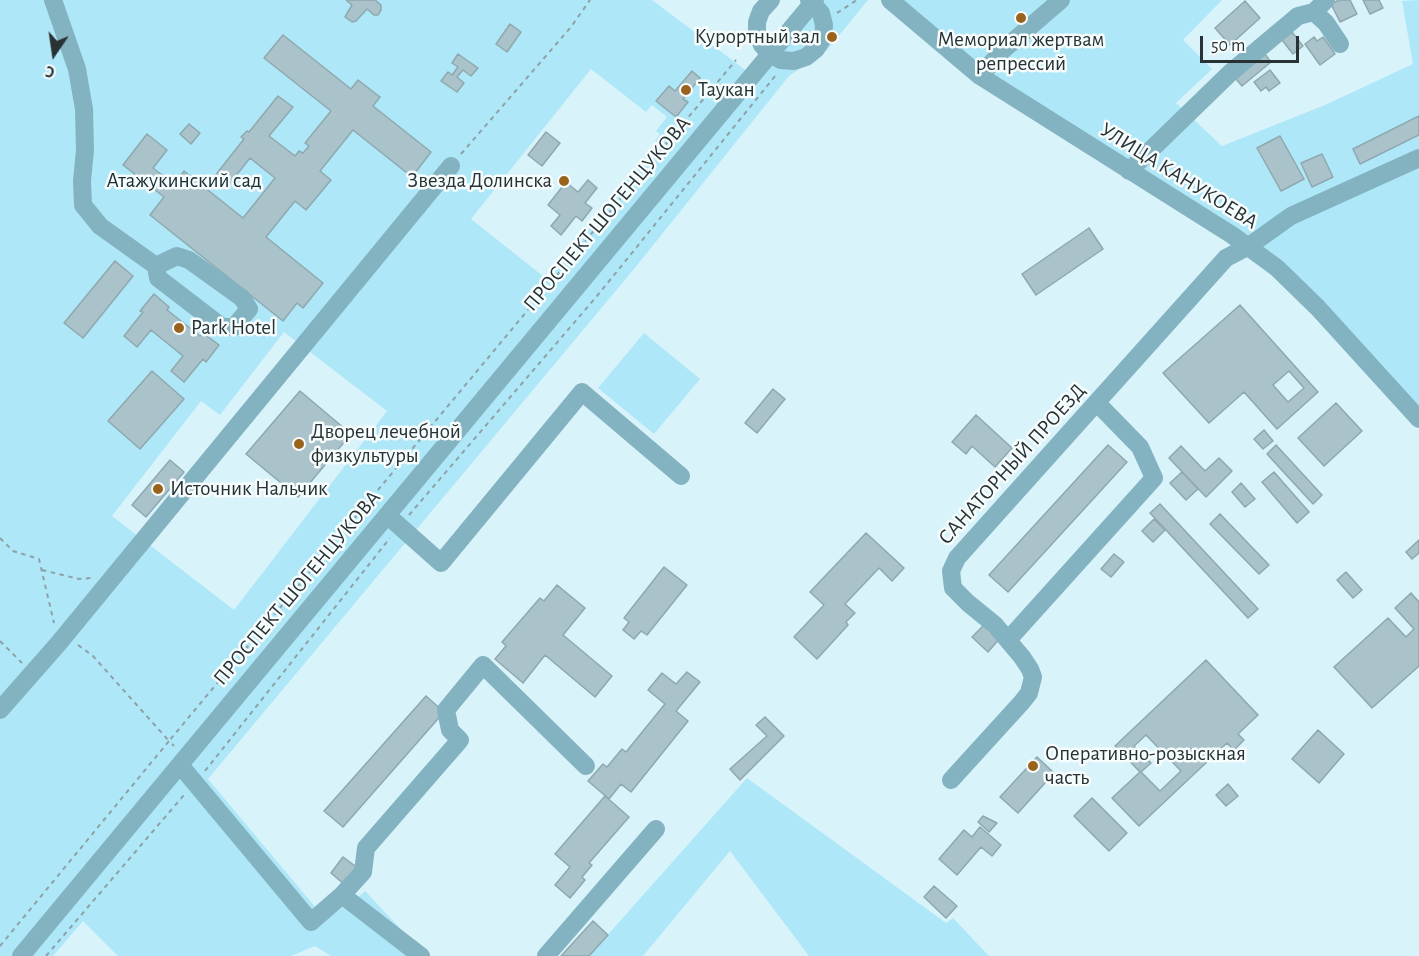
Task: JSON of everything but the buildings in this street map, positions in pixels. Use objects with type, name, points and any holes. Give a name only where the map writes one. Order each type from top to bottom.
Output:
[{"type":"street","points":[[53,0],[77,69],[84,109],[83,205],[100,226],[156,266],[158,278],[222,327],[234,327],[249,309],[242,298],[189,260],[177,256],[156,266]]},
{"type":"street","points":[[771,0],[761,11],[757,22],[759,40],[770,54],[781,60],[794,61],[806,57],[816,49],[822,38],[824,25],[821,13],[812,1]]},
{"type":"street","name":"УЛИЦА КАНУКОЕВА","points":[[890,0],[981,76],[1249,246],[1277,268],[1298,287],[1419,419]]},
{"type":"street","points":[[981,76],[1002,50],[1061,0]]},
{"type":"street","points":[[1284,28],[1293,0]]},
{"type":"street","name":"ПРОСПЕКТ ШОГЕНЦУКОВА","points":[[21,956],[180,765],[393,521],[812,1]]},
{"type":"street","points":[[1129,171],[1230,73],[1298,16],[1320,6],[1326,23],[1340,44]]},
{"type":"street","name":"САНАТОРНЫЙ ПРОЕЗД","points":[[951,780],[1029,693],[1033,677],[1030,669],[995,625],[953,588],[950,577],[952,565],[1211,272],[1226,258],[1249,246],[1291,216],[1419,158]]},
{"type":"street","points":[[0,710],[115,575],[451,166]]},
{"type":"street","points":[[393,521],[441,563],[582,392],[681,476]]},
{"type":"street","points":[[1008,640],[1154,478],[1140,447],[1097,403]]},
{"type":"street","points":[[180,765],[311,922],[342,895],[363,872],[366,848],[460,740],[450,730],[446,710],[483,665],[586,766]]},
{"type":"street","points":[[546,956],[656,829]]},
{"type":"street","points":[[342,895],[421,956]]},
{"type":"path","points":[[451,166],[571,27],[590,0]]},
{"type":"path","points":[[832,16],[857,0]]},
{"type":"path","points":[[0,946],[736,60]]},
{"type":"path","points":[[46,956],[195,783],[393,521],[597,296],[777,73]]},
{"type":"path","points":[[42,570],[79,579],[115,575]]},
{"type":"path","points":[[0,641],[33,673]]},
{"type":"path","points":[[169,741],[175,747]]},
{"type":"green space","name":"Атажукинский сад","points":[[0,0],[652,0],[752,75],[815,0],[868,0],[827,50],[789,76],[634,269],[208,779],[316,908],[354,901],[365,891],[426,956],[331,956],[315,946],[291,956],[118,956],[83,921],[53,956],[0,956]],"holes":[[[591,69],[646,112],[652,105],[667,117],[656,131],[660,134],[655,141],[657,143],[548,280],[471,219]],[[284,332],[387,411],[234,610],[112,516],[201,401],[220,415]]]},
{"type":"green space","points":[[890,0],[1222,0],[1183,40],[1212,69],[1176,103],[1222,146],[1325,105],[1413,64],[1402,1],[1419,0],[1419,419],[1298,287],[1099,152]]},
{"type":"green space","points":[[644,333],[700,379],[654,434],[598,388]]},
{"type":"green space","points":[[747,778],[946,923],[953,918],[989,956],[809,956],[730,851],[643,956],[589,956]]},
{"type":"place","name":"Мемориал жертвам репрессий","points":[[1021,18]]},
{"type":"place","name":"Курортный зал","points":[[832,37]]},
{"type":"place","name":"Таукан","points":[[686,90]]},
{"type":"place","name":"Звезда Долинска","points":[[564,181]]},
{"type":"place","name":"Park Hotel","points":[[179,328]]},
{"type":"place","name":"Дворец лечебной физкультуры","points":[[299,444]]},
{"type":"place","name":"Источник Нальчик","points":[[158,489]]},
{"type":"place","name":"Оперативно-розыскная часть","points":[[1033,766]]}]
